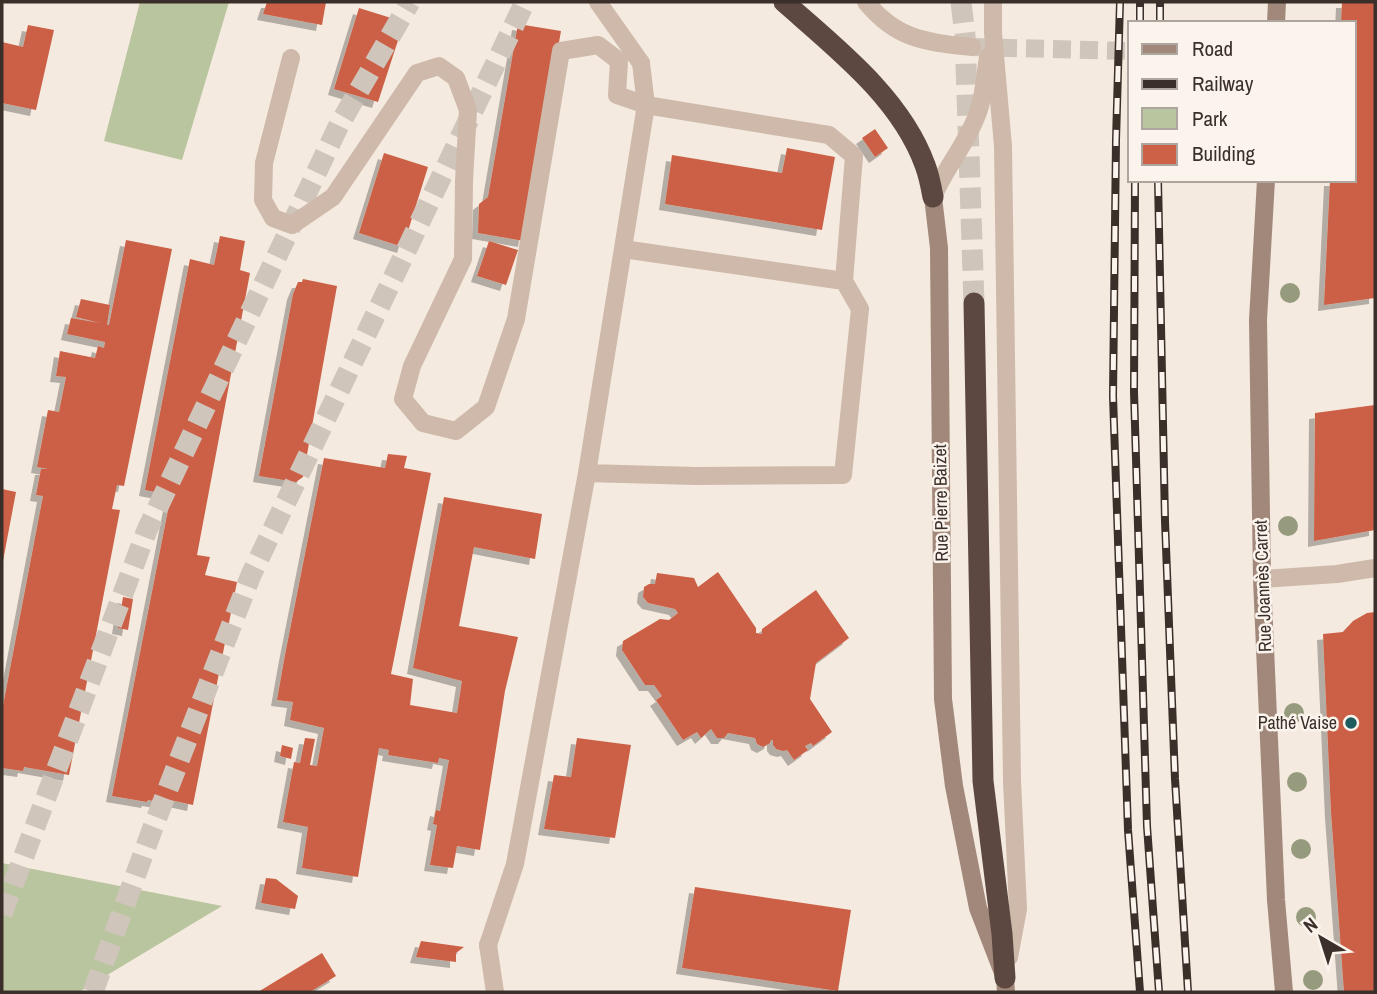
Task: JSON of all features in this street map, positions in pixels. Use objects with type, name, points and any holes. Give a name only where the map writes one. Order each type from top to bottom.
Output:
[{"type":"highway","points":[[784,2],[873,85],[897,113],[918,146],[933,197]]},
{"type":"highway","points":[[974,303],[983,781],[1006,985]]},
{"type":"street","points":[[495,992],[488,945],[515,864],[587,473],[646,105],[641,63],[598,2]]},
{"type":"street","points":[[866,2],[883,19],[909,36],[929,42],[972,47]]},
{"type":"street","points":[[993,2],[993,33],[1003,146],[1012,781],[1018,909],[1006,985]]},
{"type":"street","points":[[1276,21],[1277,2]]},
{"type":"street","points":[[933,197],[978,113],[993,33]]},
{"type":"street","points":[[291,58],[264,163],[263,200],[273,218],[292,225],[332,197],[417,73],[439,66],[456,78],[468,110],[463,259],[412,366],[403,399],[423,423],[456,432],[486,407],[516,319],[561,51],[598,45],[619,61],[617,95],[646,105],[829,135],[854,156],[845,281],[860,309],[843,475],[695,476],[587,473]]},
{"type":"street","name":"Rue Joannès Carret","points":[[1266,182],[1258,320],[1262,579],[1276,900],[1284,992]]},
{"type":"street","name":"Rue Pierre Baizet","points":[[933,197],[939,247],[943,699],[954,786],[978,908],[1006,985]]},
{"type":"street","points":[[623,248],[845,281]]},
{"type":"street","points":[[1262,579],[1325,575],[1375,568]]},
{"type":"green space","points":[[140,2],[229,2],[182,160],[104,141]]},
{"type":"green space","points":[[2,863],[222,906],[79,992],[2,992]]},
{"type":"building","points":[[267,2],[326,2],[322,25],[263,14]]},
{"type":"building","points":[[1342,2],[1375,2],[1375,298],[1324,305],[1330,182],[1356,182],[1356,21],[1341,21]]},
{"type":"building","points":[[359,8],[404,22],[378,102],[334,89]]},
{"type":"building","points":[[518,24],[561,31],[524,241],[478,233],[479,204],[488,197]]},
{"type":"building","points":[[28,25],[54,30],[36,110],[2,103],[2,42],[23,47]]},
{"type":"building","points":[[875,129],[888,148],[875,157],[862,138]]},
{"type":"building","points":[[787,148],[835,157],[822,230],[665,204],[672,155],[782,173]]},
{"type":"building","points":[[384,153],[428,167],[403,247],[359,233]]},
{"type":"building","points":[[220,236],[245,241],[240,270],[250,273],[197,555],[210,557],[205,575],[237,582],[193,805],[161,798],[160,802],[147,802],[112,796],[171,495],[145,490],[190,259],[214,265]]},
{"type":"building","points":[[126,240],[172,249],[124,486],[117,485],[112,509],[120,510],[69,775],[24,767],[23,771],[2,768],[2,711],[43,496],[36,495],[41,469],[48,469],[37,467],[48,410],[59,412],[66,377],[56,376],[60,351],[95,358],[98,346],[104,348],[105,342],[67,334],[71,318],[100,323],[76,317],[81,299],[110,305],[109,325]]},
{"type":"building","points":[[489,241],[518,250],[506,285],[477,276]]},
{"type":"building","points":[[303,279],[337,286],[303,477],[296,482],[259,476],[293,294],[298,282]]},
{"type":"building","points":[[1375,405],[1375,530],[1314,541],[1315,413]]},
{"type":"building","points":[[388,454],[407,456],[404,468],[431,473],[391,674],[413,679],[410,705],[457,713],[462,681],[413,668],[444,497],[542,514],[535,559],[474,547],[459,626],[518,637],[505,691],[480,850],[457,846],[453,868],[430,865],[437,825],[433,824],[436,810],[440,811],[449,760],[439,758],[438,763],[388,755],[389,750],[379,748],[358,877],[302,868],[308,827],[283,822],[294,762],[300,763],[305,738],[315,739],[310,765],[317,766],[324,728],[290,720],[293,702],[277,700],[324,458],[385,468]]},
{"type":"building","points":[[2,489],[16,492],[3,561],[2,560]]},
{"type":"building","points":[[718,572],[756,628],[756,633],[762,634],[762,629],[816,590],[849,638],[816,663],[810,699],[832,732],[813,746],[811,743],[805,746],[808,750],[794,760],[787,750],[776,749],[773,740],[763,747],[757,744],[755,738],[728,733],[724,738],[717,738],[711,729],[701,738],[697,732],[683,740],[656,700],[662,696],[654,685],[645,685],[622,650],[623,641],[660,619],[669,620],[678,613],[675,609],[648,603],[643,597],[644,587],[655,584],[657,573],[694,578],[698,587]]},
{"type":"building","points":[[123,597],[133,599],[128,630],[118,628]]},
{"type":"building","name":"Pathé Vaise","points":[[1375,612],[1375,992],[1344,992],[1331,812],[1323,634],[1343,632],[1353,621],[1367,613]]},
{"type":"building","points":[[577,738],[631,745],[615,838],[544,829],[554,775],[571,777]]},
{"type":"building","points":[[282,745],[293,748],[291,759],[280,756]]},
{"type":"building","points":[[266,878],[276,879],[298,896],[295,909],[261,903]]},
{"type":"building","points":[[695,887],[851,910],[838,991],[682,968]]},
{"type":"building","points":[[421,941],[464,947],[456,953],[456,962],[416,957]]},
{"type":"building","points":[[322,953],[336,976],[310,992],[258,992]]},
{"type":"tunnel","points":[[2,914],[147,530],[339,125],[410,2]]},
{"type":"tunnel","points":[[93,992],[152,830],[251,575],[525,2]]},
{"type":"tunnel","points":[[961,2],[965,35],[974,303]]},
{"type":"tunnel","points":[[972,47],[1128,51]]},
{"type":"railway","points":[[1120,2],[1113,396],[1128,830],[1140,992]]},
{"type":"railway","points":[[1140,2],[1140,21]]},
{"type":"railway","points":[[1160,2],[1160,21]]},
{"type":"railway","points":[[1135,182],[1134,392],[1147,826],[1159,992]]},
{"type":"railway","points":[[1158,182],[1165,521],[1175,779],[1188,992]]},
{"type":"place","name":"Pathé Vaise","points":[[1351,723]]}]
